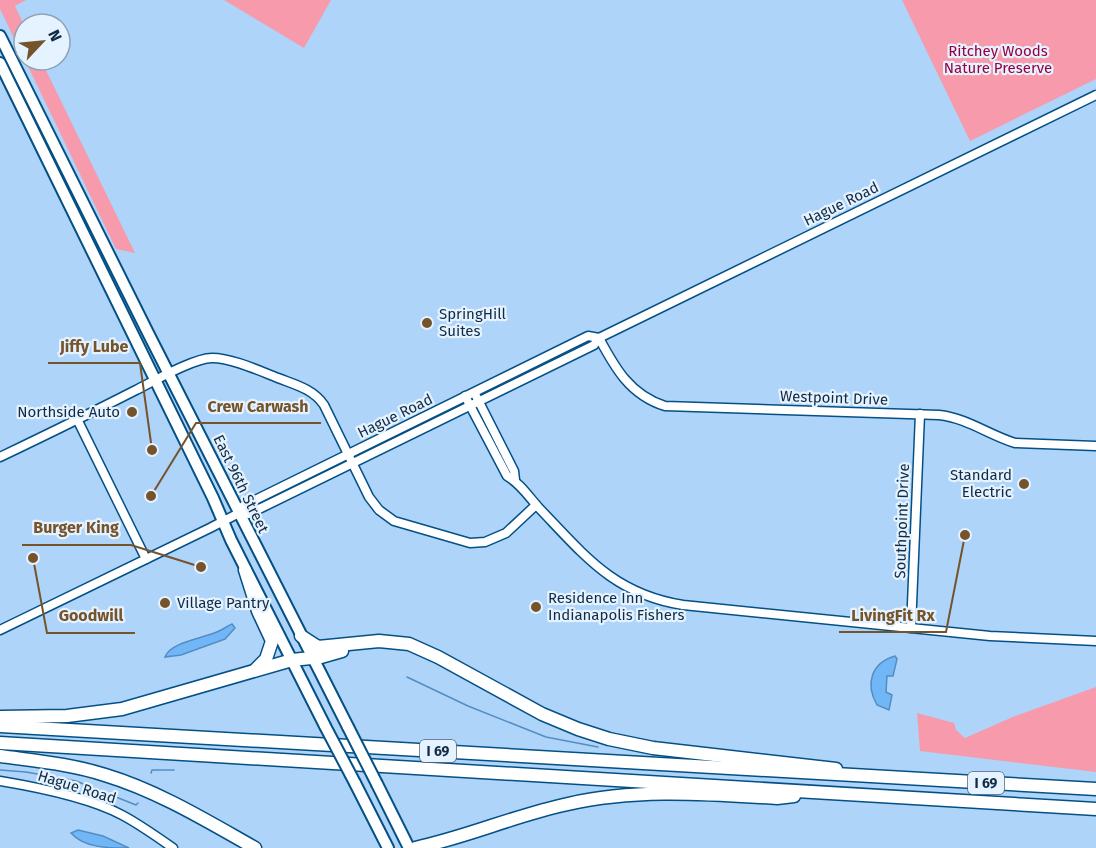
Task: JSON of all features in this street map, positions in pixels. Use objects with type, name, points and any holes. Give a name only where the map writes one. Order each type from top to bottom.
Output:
[{"type":"highway","points":[[245,570],[258,611],[272,641],[265,661],[260,667],[249,672]]},
{"type":"highway","points":[[301,636],[318,647],[379,641],[396,642],[424,649],[542,714],[609,739],[653,748],[815,765],[875,776]]},
{"type":"highway","points":[[0,717],[67,716],[122,709],[292,660],[344,650],[353,644]]},
{"type":"highway","name":"I 69","points":[[0,726],[1096,789]]},
{"type":"highway","name":"I 69","points":[[0,742],[1096,809]]},
{"type":"highway","points":[[0,756],[73,766],[124,782],[155,795],[255,848]]},
{"type":"highway","points":[[415,848],[442,844],[551,808],[614,796],[670,793],[777,798],[823,794]]},
{"type":"main road","name":"East 96th Street","points":[[0,36],[140,319],[170,374],[409,848]]},
{"type":"main road","name":"East 96th Street","points":[[0,63],[224,521],[245,570],[388,848]]},
{"type":"main road","points":[[27,119],[44,141],[61,177],[65,180],[70,178]]},
{"type":"main road","points":[[110,288],[117,289],[140,319]]},
{"type":"street","name":"Hague Road","points":[[599,338],[588,336],[243,506],[240,513],[248,514],[470,406],[594,345],[599,338],[1096,95]]},
{"type":"street","name":"Westpoint Drive","points":[[599,338],[621,377],[629,386],[646,399],[665,406],[953,416],[1015,443],[1096,446]]},
{"type":"street","points":[[0,457],[155,380],[195,362],[212,358],[230,361],[306,388],[322,402],[371,501],[389,519],[397,523],[470,543],[485,542],[506,533],[536,505]]},
{"type":"street","points":[[474,392],[514,471],[515,480]]},
{"type":"street","points":[[465,396],[507,476],[515,480],[536,505],[601,571],[626,587],[654,599],[683,605],[990,636],[1096,641]]},
{"type":"street","name":"Southpoint Drive","points":[[911,628],[920,414]]},
{"type":"street","points":[[77,419],[146,559]]},
{"type":"street","points":[[0,630],[240,513]]},
{"type":"street","name":"Hague Road","points":[[0,781],[64,795],[121,814],[172,848]]},
{"type":"green space","points":[[0,0],[26,0],[15,6],[18,12],[12,12],[12,34],[0,9]]},
{"type":"green space","points":[[224,0],[331,0],[304,48]]},
{"type":"green space","name":"Ritchey Woods Nature Preserve","points":[[902,0],[1096,0],[1096,79],[970,141]]},
{"type":"green space","points":[[31,72],[47,72],[135,253],[116,249]]},
{"type":"green space","points":[[1096,687],[1096,772],[920,751],[917,713],[954,723],[956,730],[965,738],[1015,716]]},
{"type":"water","points":[[232,624],[235,628],[225,639],[181,655],[165,657],[168,652],[181,644],[213,634]]},
{"type":"water","points":[[895,656],[897,659],[893,676],[887,676],[886,692],[892,695],[889,710],[877,705],[873,697],[871,682],[872,675],[880,664]]},
{"type":"water","points":[[78,830],[103,836],[129,848],[105,847],[83,842],[71,833]]},
{"type":"waterway","points":[[407,677],[468,706],[546,737],[598,747]]},
{"type":"waterway","points":[[0,770],[76,781],[136,805],[138,803]]},
{"type":"waterway","points":[[151,773],[152,770],[174,770]]},
{"type":"place","name":"SpringHill Suites","points":[[427,323]]},
{"type":"place","name":"Northside Auto","points":[[132,412]]},
{"type":"place","name":"Jiffy Lube","points":[[152,450]]},
{"type":"place","name":"Standard Electric","points":[[1024,484]]},
{"type":"place","name":"Crew Carwash","points":[[151,496]]},
{"type":"place","name":"LivingFit Rx","points":[[965,535]]},
{"type":"place","name":"Goodwill","points":[[33,558]]},
{"type":"place","name":"Burger King","points":[[201,567]]},
{"type":"place","name":"Village Pantry","points":[[165,603]]},
{"type":"place","name":"Residence Inn Indianapolis Fishers","points":[[536,607]]}]
